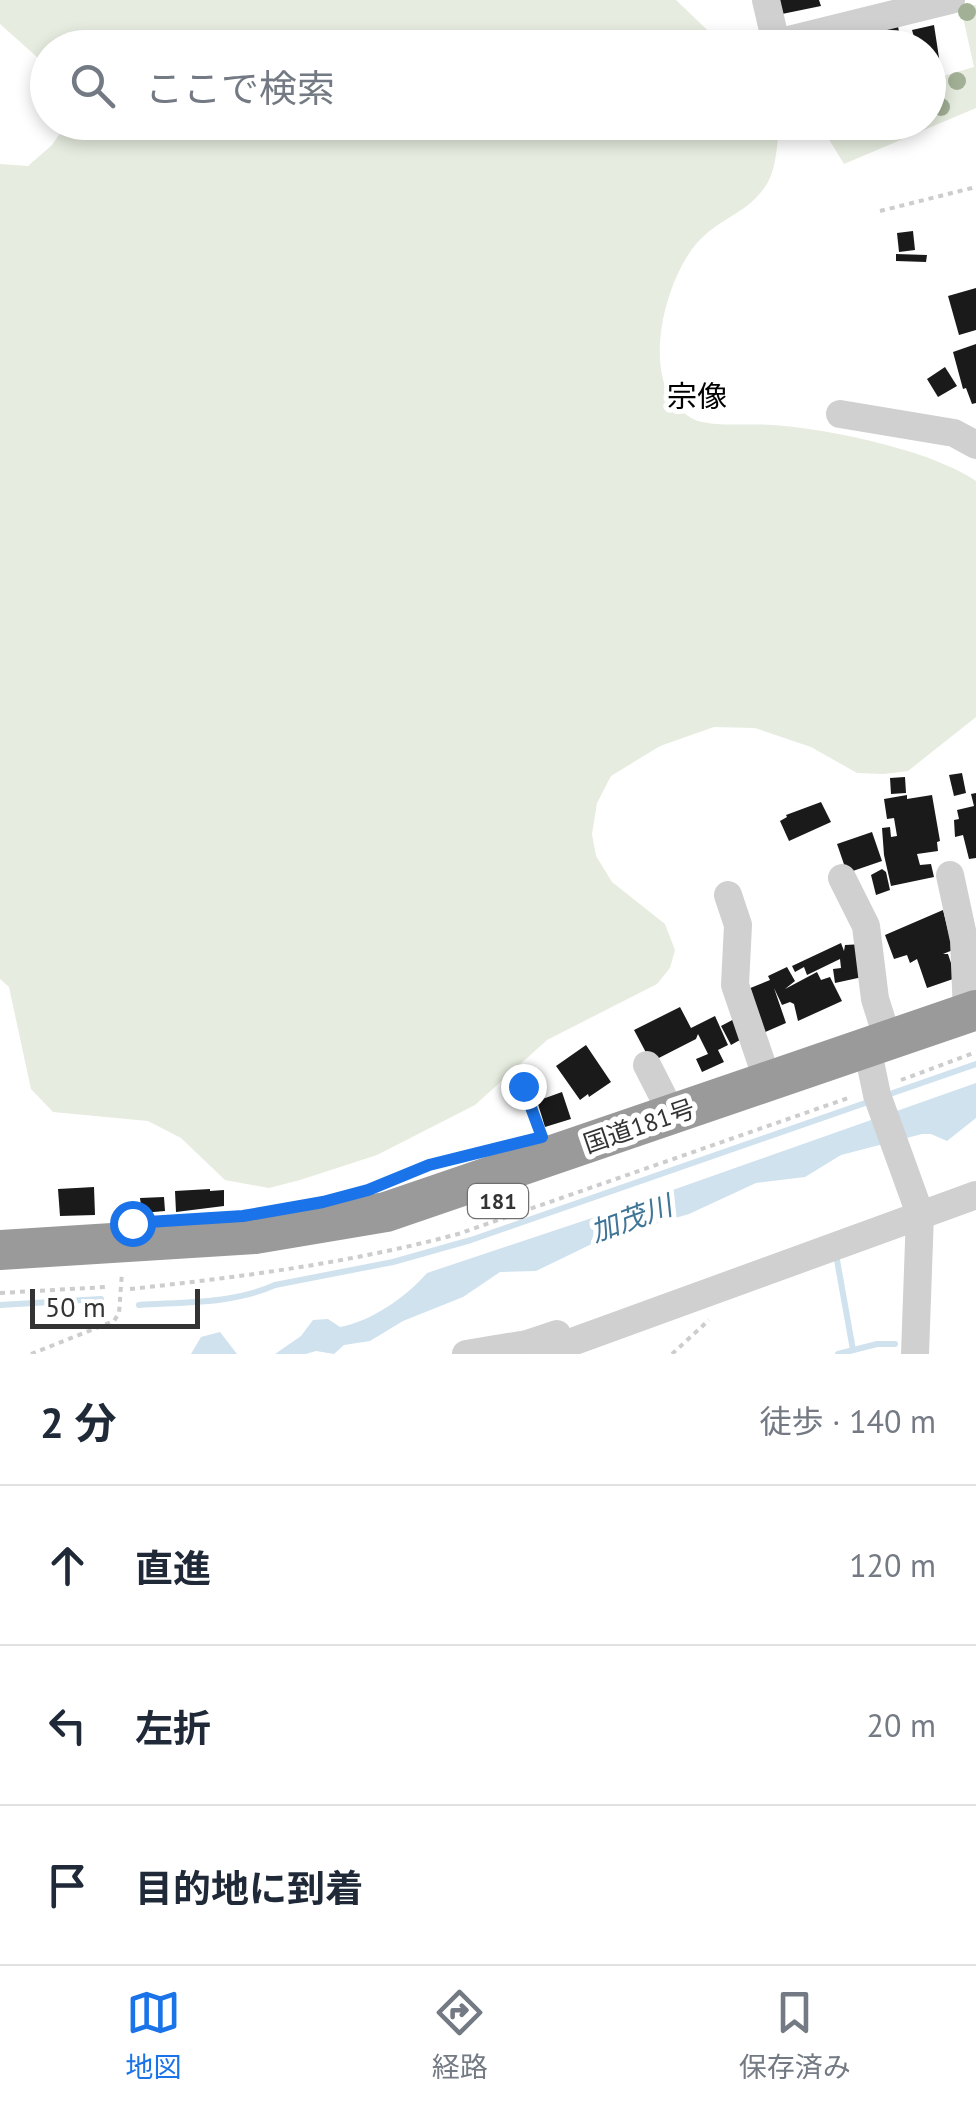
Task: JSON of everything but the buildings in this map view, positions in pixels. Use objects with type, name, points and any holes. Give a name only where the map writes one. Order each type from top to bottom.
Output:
[{"type":"highway","name":"国道181号","points":[[0,1273],[119,1280],[427,1226],[876,1072],[974,1028]]},
{"type":"highway","name":"国道181号","points":[[0,1250],[255,1234],[386,1212],[768,1082],[876,1072]]},
{"type":"street","points":[[766,0],[773,30]]},
{"type":"street","points":[[826,30],[950,0]]},
{"type":"street","points":[[840,414],[954,434],[976,445]]},
{"type":"street","points":[[950,875],[969,924],[974,1028]]},
{"type":"street","points":[[842,878],[866,926],[875,1000],[876,1072],[917,1205],[915,1354]]},
{"type":"street","points":[[728,895],[738,925],[734,985],[768,1082]]},
{"type":"street","points":[[647,1065],[672,1114]]},
{"type":"street","points":[[538,1354],[621,1325],[917,1205],[976,1195]]},
{"type":"street","points":[[466,1354],[527,1344],[595,1322],[621,1325]]},
{"type":"path","points":[[880,211],[976,187]]},
{"type":"path","points":[[0,1293],[316,1266],[411,1246],[584,1191],[974,1028]]},
{"type":"path","points":[[512,1076],[528,1095],[542,1137]]},
{"type":"path","points":[[31,1354],[114,1320],[120,1313],[119,1280]]},
{"type":"shaded area","points":[[0,0],[676,0],[707,30],[30,30],[30,51],[0,24]]},
{"type":"shaded area","points":[[976,5],[976,108],[946,121],[946,75],[974,67],[961,8]]},
{"type":"shaded area","points":[[55,140],[777,140],[773,168],[762,192],[705,235],[680,268],[660,340],[665,385],[679,408],[698,421],[796,427],[850,436],[933,460],[976,481],[976,717],[908,771],[857,773],[811,747],[755,728],[714,727],[660,746],[611,776],[597,803],[592,834],[596,856],[612,882],[665,924],[675,950],[670,968],[657,984],[547,1040],[475,1105],[377,1155],[269,1188],[225,1180],[181,1138],[148,1121],[53,1112],[31,1089],[9,987],[0,979],[0,164],[28,166]]},
{"type":"shaded area","points":[[829,140],[901,140],[844,164]]},
{"type":"water","name":"加茂川","points":[[976,1083],[976,1118],[947,1141],[922,1134],[841,1155],[805,1177],[756,1183],[689,1214],[602,1239],[536,1271],[500,1272],[463,1297],[403,1321],[370,1341],[344,1345],[334,1354],[275,1354],[301,1336],[313,1320],[328,1319],[340,1327],[376,1314],[427,1273]]},
{"type":"water","points":[[220,1332],[237,1354],[191,1354],[201,1337]]},
{"type":"waterway","points":[[887,1095],[976,1064]]},
{"type":"waterway","points":[[139,1305],[225,1299],[393,1262],[471,1240],[871,1101]]},
{"type":"waterway","points":[[837,1260],[853,1350]]},
{"type":"waterway","points":[[0,1305],[101,1299]]},
{"type":"waterway","points":[[838,1354],[877,1344],[895,1344]]},
{"type":"district","name":"宗像","points":[[697,395]]},
{"type":"route","points":[[132,1223],[243,1216],[323,1202],[368,1190],[429,1165],[542,1137],[523,1086]]}]
